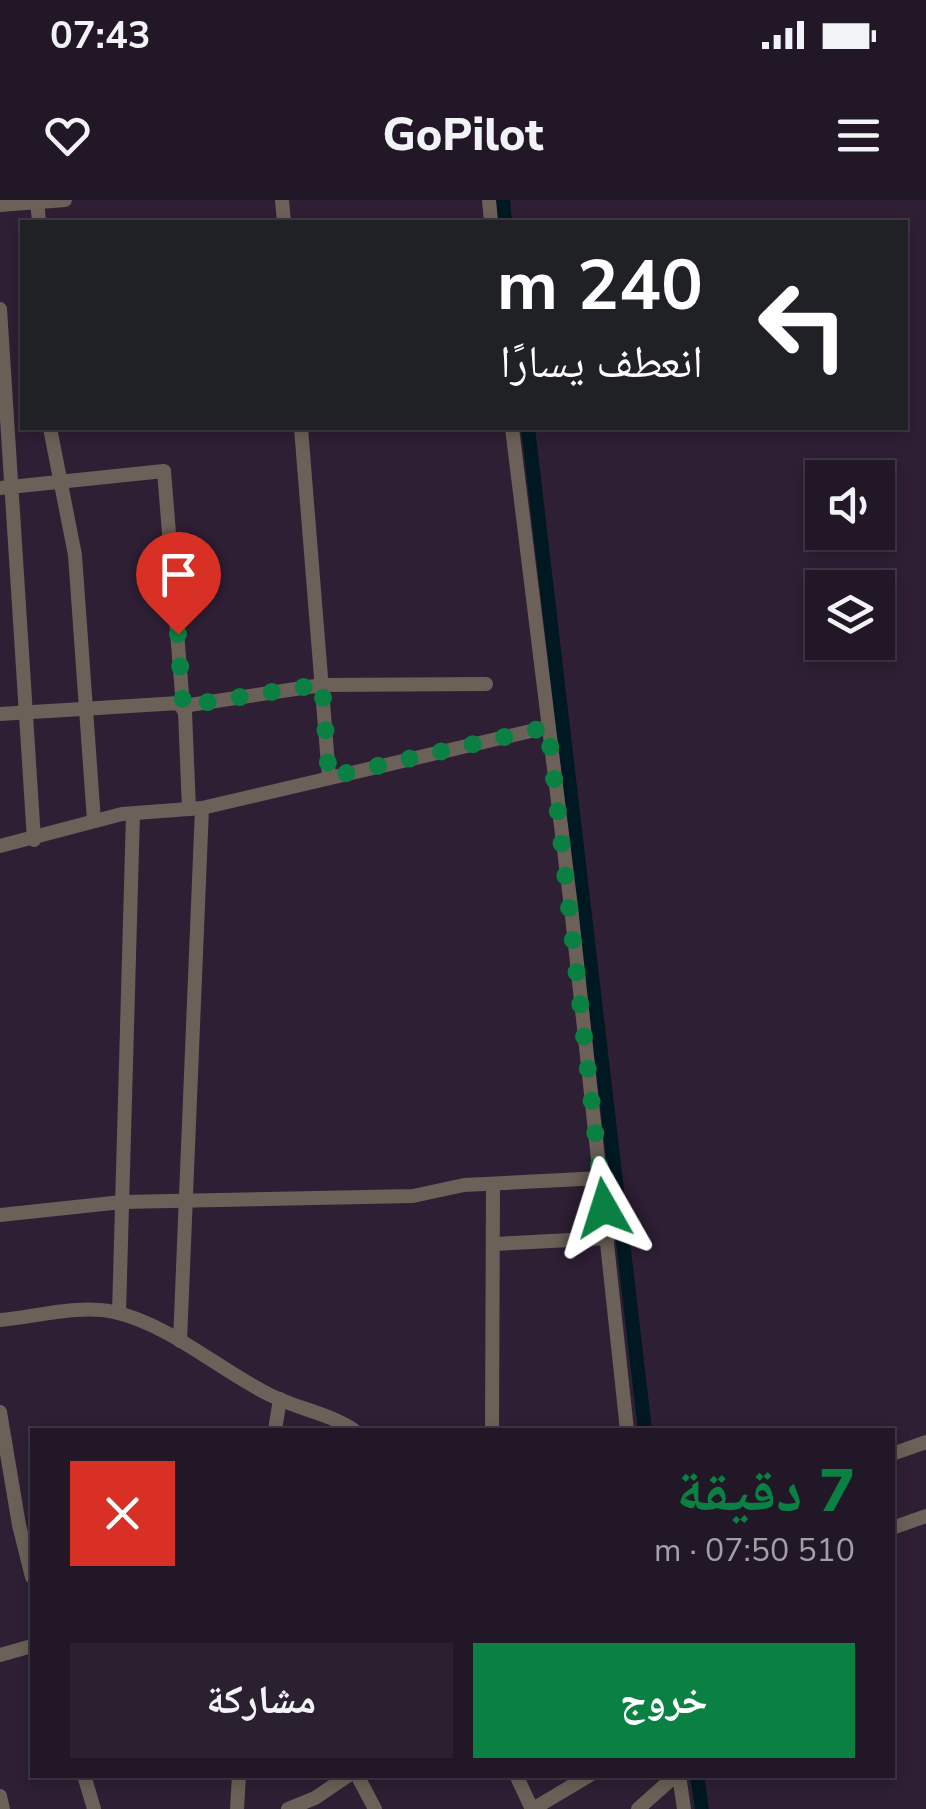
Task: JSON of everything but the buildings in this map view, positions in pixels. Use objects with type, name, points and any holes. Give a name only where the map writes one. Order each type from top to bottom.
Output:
[{"type":"street","points":[[0,205],[65,200]]},
{"type":"street","points":[[0,308],[6,488],[34,840]]},
{"type":"street","points":[[50,430],[74,555],[94,821]]},
{"type":"street","points":[[301,430],[329,777]]},
{"type":"street","points":[[512,430],[627,1428]]},
{"type":"street","points":[[6,488],[60,485],[159,469],[168,477],[183,706],[195,808],[187,1201],[180,1342]]},
{"type":"street","points":[[0,714],[172,702],[183,706],[322,684],[486,684]]},
{"type":"street","points":[[0,846],[94,821],[195,808],[548,727]]},
{"type":"street","points":[[119,1313],[134,814]]},
{"type":"street","points":[[0,1216],[122,1202],[413,1196],[493,1184],[601,1178]]},
{"type":"street","points":[[492,1428],[493,1184]]},
{"type":"street","points":[[494,1244],[608,1238]]},
{"type":"street","points":[[0,1320],[90,1310],[119,1313],[180,1342],[280,1399],[349,1428]]},
{"type":"street","points":[[275,1428],[280,1399]]},
{"type":"street","points":[[0,1412],[4,1460],[30,1569]]},
{"type":"street","points":[[895,1453],[926,1442]]},
{"type":"street","points":[[895,1527],[926,1516]]},
{"type":"street","points":[[0,1655],[30,1647]]},
{"type":"street","points":[[85,1778],[94,1809]]},
{"type":"street","points":[[237,1809],[240,1778]]},
{"type":"street","points":[[288,1809],[318,1804],[345,1778]]},
{"type":"street","points":[[359,1778],[375,1809]]},
{"type":"street","points":[[518,1778],[533,1809],[585,1778]]},
{"type":"street","points":[[638,1809],[674,1778]]},
{"type":"street","points":[[679,1778],[684,1809]]},
{"type":"street","points":[[0,1796],[3,1809]]},
{"type":"waterway","points":[[503,200],[505,220]]},
{"type":"waterway","points":[[528,430],[645,1428]]},
{"type":"waterway","points":[[697,1778],[702,1809]]},
{"type":"route","points":[[178,634],[183,706],[322,684],[329,777],[548,727],[604,1208]]}]
